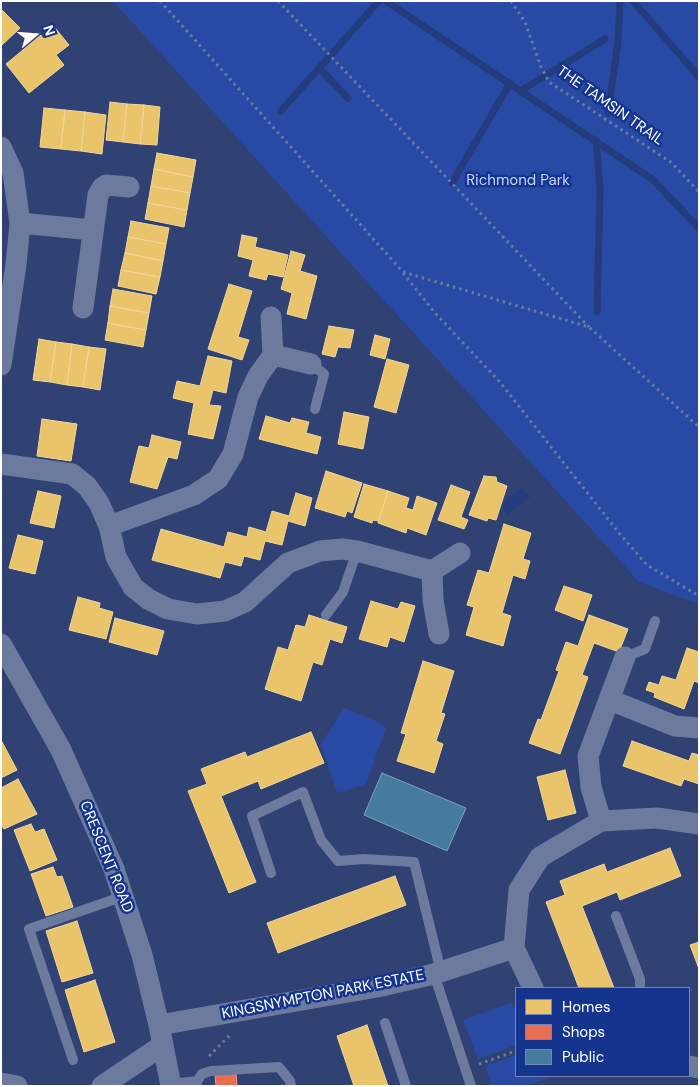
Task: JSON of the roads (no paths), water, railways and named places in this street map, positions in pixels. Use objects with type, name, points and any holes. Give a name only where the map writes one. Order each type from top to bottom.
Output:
[{"type":"street","points":[[1,147],[13,173],[20,224],[16,265],[1,365]]},
{"type":"street","points":[[83,308],[98,195],[102,188],[106,186],[129,186]]},
{"type":"street","points":[[20,224],[92,230]]},
{"type":"street","points":[[109,526],[194,495],[218,479],[233,454],[248,397],[258,376],[273,355],[271,318]]},
{"type":"street","points":[[273,355],[311,364]]},
{"type":"street","points":[[1,464],[72,474],[87,486],[109,526],[116,557],[133,587],[148,599],[168,609],[197,614],[224,611],[245,602],[288,563],[303,556],[342,549],[358,551],[432,571],[460,554]]},
{"type":"street","points":[[432,571],[433,600],[440,634]]},
{"type":"street","name":"CRESCENT ROAD","points":[[1,644],[61,750],[124,896],[142,955],[171,1085]]},
{"type":"street","points":[[601,821],[591,787],[588,756],[625,657]]},
{"type":"street","points":[[610,700],[675,726],[699,728]]},
{"type":"street","points":[[533,987],[514,948],[519,890],[540,857],[601,821],[657,818],[699,824]]},
{"type":"street","name":"KINGSNYMPTON PARK ESTATE","points":[[161,1035],[437,973],[514,948]]},
{"type":"street","points":[[102,1086],[161,1035]]},
{"type":"street","points":[[1,1083],[17,1086]]},
{"type":"lane","points":[[311,364],[324,374],[315,409]]},
{"type":"lane","points":[[326,615],[343,592],[358,551]]},
{"type":"lane","points":[[625,657],[645,649],[655,621]]},
{"type":"lane","points":[[271,873],[252,816],[303,792],[321,840],[338,861],[362,859],[414,862],[437,973],[471,1086]]},
{"type":"lane","points":[[73,1060],[29,929],[124,896]]},
{"type":"lane","points":[[616,916],[640,978],[640,987]]},
{"type":"lane","points":[[385,1023],[406,1086]]},
{"type":"lane","points":[[171,1085],[197,1084],[202,1074],[211,1071],[279,1068],[290,1081],[291,1086]]},
{"type":"waterway","points":[[280,112],[379,1]]},
{"type":"waterway","points":[[386,1],[652,179],[699,228]]},
{"type":"waterway","points":[[608,113],[618,42],[620,1]]},
{"type":"waterway","points":[[633,1],[699,77]]},
{"type":"waterway","points":[[522,90],[605,39]]},
{"type":"waterway","points":[[319,68],[348,98]]},
{"type":"waterway","points":[[452,183],[510,83]]},
{"type":"waterway","points":[[596,140],[600,189],[597,312]]},
{"type":"park label","name":"Richmond Park","points":[[518,181]]}]
